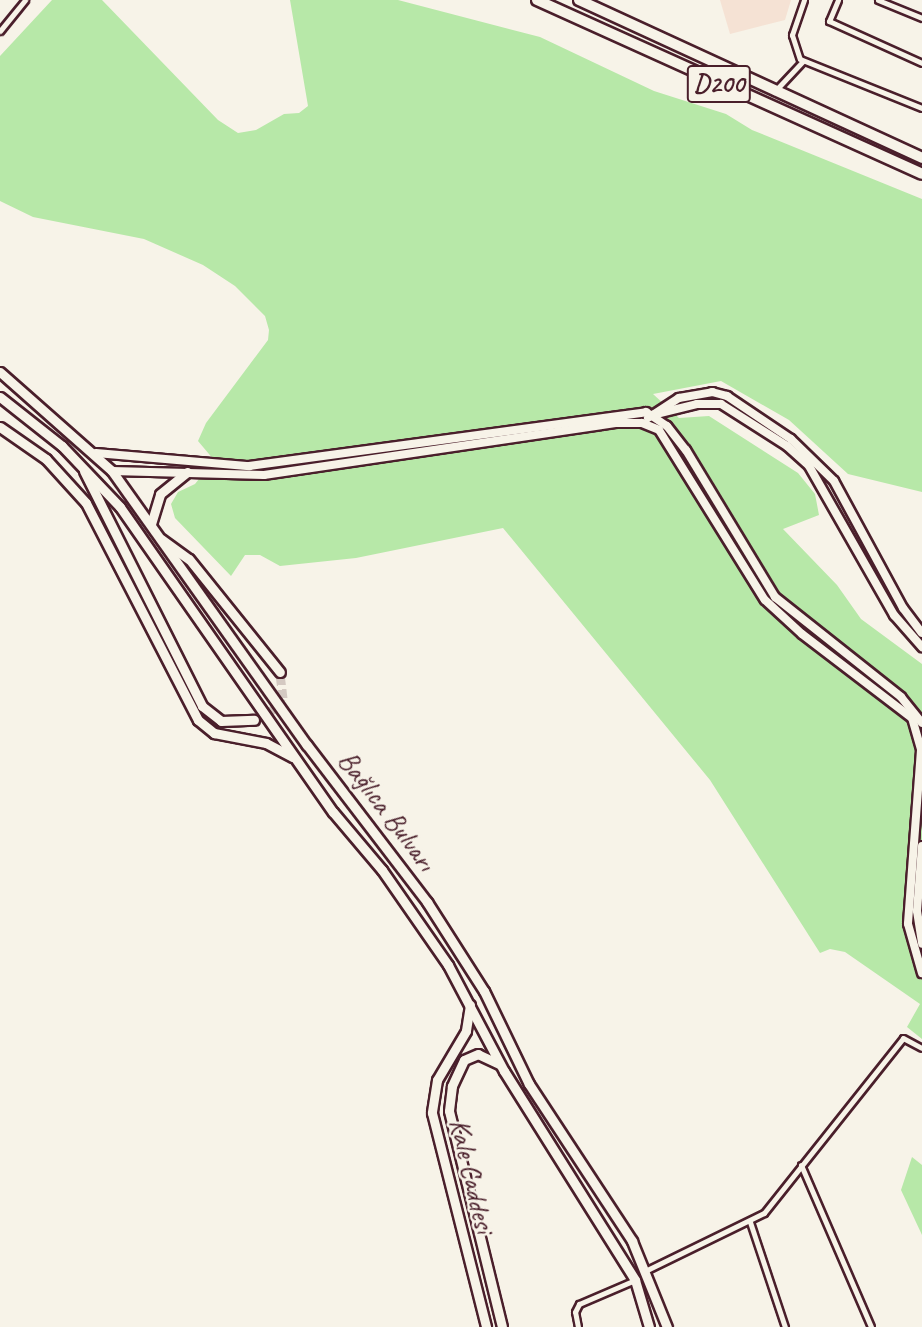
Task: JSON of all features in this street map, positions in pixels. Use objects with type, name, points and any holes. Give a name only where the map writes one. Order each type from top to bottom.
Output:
[{"type":"highway","name":"D200","points":[[537,0],[922,174]]},
{"type":"highway","name":"D200","points":[[579,0],[922,158]]},
{"type":"main road","name":"Bağlıca Bulvarı","points":[[0,372],[96,453],[112,471],[446,930],[484,992],[529,1084],[647,1270],[667,1327]]},
{"type":"main road","name":"Bağlıca Bulvarı","points":[[0,397],[78,460],[120,507],[301,765],[382,870],[470,1000],[504,1071],[635,1280],[649,1327]]},
{"type":"main road","points":[[0,427],[58,470],[94,514],[118,533]]},
{"type":"main road","points":[[78,460],[118,533],[202,706],[221,721],[254,720]]},
{"type":"main road","points":[[151,524],[160,494],[187,472]]},
{"type":"main road","points":[[94,514],[198,720],[214,733],[274,746],[301,765]]},
{"type":"main road","points":[[161,539],[189,559],[280,672]]},
{"type":"main road","name":"Kale Caddesi","points":[[470,1000],[466,1031],[437,1080],[432,1113],[486,1327]]},
{"type":"main road","name":"Kale Caddesi","points":[[502,1327],[449,1111],[452,1086],[467,1058],[487,1056],[504,1071]]},
{"type":"street","points":[[0,31],[25,0]]},
{"type":"street","points":[[804,0],[792,38],[795,53],[803,61],[922,108]]},
{"type":"street","points":[[838,0],[829,21],[922,63]]},
{"type":"street","points":[[878,0],[922,18]]},
{"type":"street","points":[[774,92],[803,61]]},
{"type":"street","points":[[112,471],[264,475],[642,422],[679,398],[712,392],[727,396],[791,439],[834,481],[903,608],[922,633]]},
{"type":"street","points":[[96,453],[249,466],[631,412],[652,415],[697,404],[721,404],[787,446],[809,466],[894,615],[922,648]]},
{"type":"street","points":[[652,415],[686,450],[775,597],[901,697],[922,723]]},
{"type":"street","points":[[642,422],[659,430],[680,458],[765,600],[912,718],[921,750],[908,924],[922,973]]},
{"type":"street","points":[[922,846],[917,911],[922,944]]},
{"type":"street","points":[[647,1270],[764,1213],[903,1038],[922,1048]]},
{"type":"street","points":[[801,1165],[871,1327]]},
{"type":"street","points":[[750,1222],[785,1327]]},
{"type":"street","points":[[578,1327],[575,1312],[579,1304],[635,1280]]},
{"type":"shaded area","points":[[720,0],[791,0],[785,20],[730,34]]},
{"type":"green space","points":[[52,0],[102,0],[218,120],[238,133],[256,130],[284,114],[299,113],[308,106],[290,0],[398,0],[540,37],[654,91],[726,114],[752,130],[922,199],[922,492],[848,474],[789,420],[721,381],[653,394],[679,418],[709,416],[798,473],[815,494],[819,515],[783,529],[837,585],[861,619],[922,664],[922,1039],[907,1027],[920,1004],[845,952],[830,949],[820,953],[710,780],[503,528],[356,558],[280,566],[260,555],[245,555],[231,576],[175,518],[171,504],[178,492],[195,484],[214,460],[198,441],[206,423],[268,340],[269,330],[265,316],[235,286],[203,265],[144,239],[33,217],[0,201],[0,56]]},
{"type":"green space","points":[[912,1157],[922,1165],[922,1235],[901,1190]]},
{"type":"tunnel","points":[[254,720],[274,709],[283,698],[280,672]]}]
